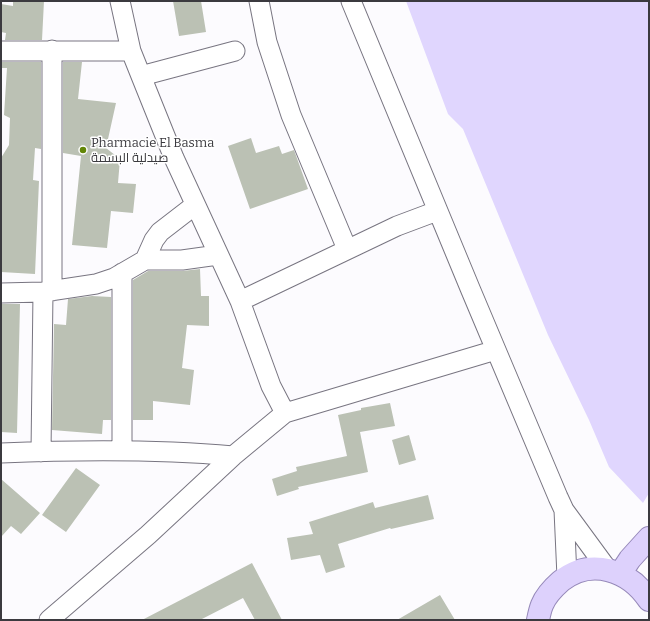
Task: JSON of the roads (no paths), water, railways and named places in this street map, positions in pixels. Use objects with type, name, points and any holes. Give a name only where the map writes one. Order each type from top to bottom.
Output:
[{"type":"main road","points":[[614,572],[630,559],[649,538]]},
{"type":"main road","points":[[538,620],[542,604],[552,589],[567,577],[580,571],[594,569],[614,572],[637,585],[649,600]]},
{"type":"street","points":[[120,1],[131,51],[141,76],[174,158],[240,301],[272,386],[285,413]]},
{"type":"street","points":[[259,1],[267,42],[291,115],[347,249]]},
{"type":"street","points":[[351,1],[437,211],[462,266],[564,510],[614,572]]},
{"type":"street","points":[[41,452],[48,292],[52,50]]},
{"type":"street","points":[[1,51],[131,51]]},
{"type":"street","points":[[141,76],[234,51]]},
{"type":"street","points":[[145,260],[154,240],[160,232],[195,205]]},
{"type":"street","points":[[240,301],[397,226],[437,211]]},
{"type":"street","points":[[1,293],[48,292],[96,284],[114,278],[145,260],[182,260],[218,255]]},
{"type":"street","points":[[122,273],[122,451]]},
{"type":"street","points":[[49,620],[148,535],[233,456],[285,413],[496,350]]},
{"type":"street","points":[[4,456],[41,452],[122,451],[186,452],[233,456]]},
{"type":"street","points":[[564,510],[567,577]]},
{"type":"place","name":"Pharmacie El Basma صيدلية البسمة","points":[[83,150]]}]
